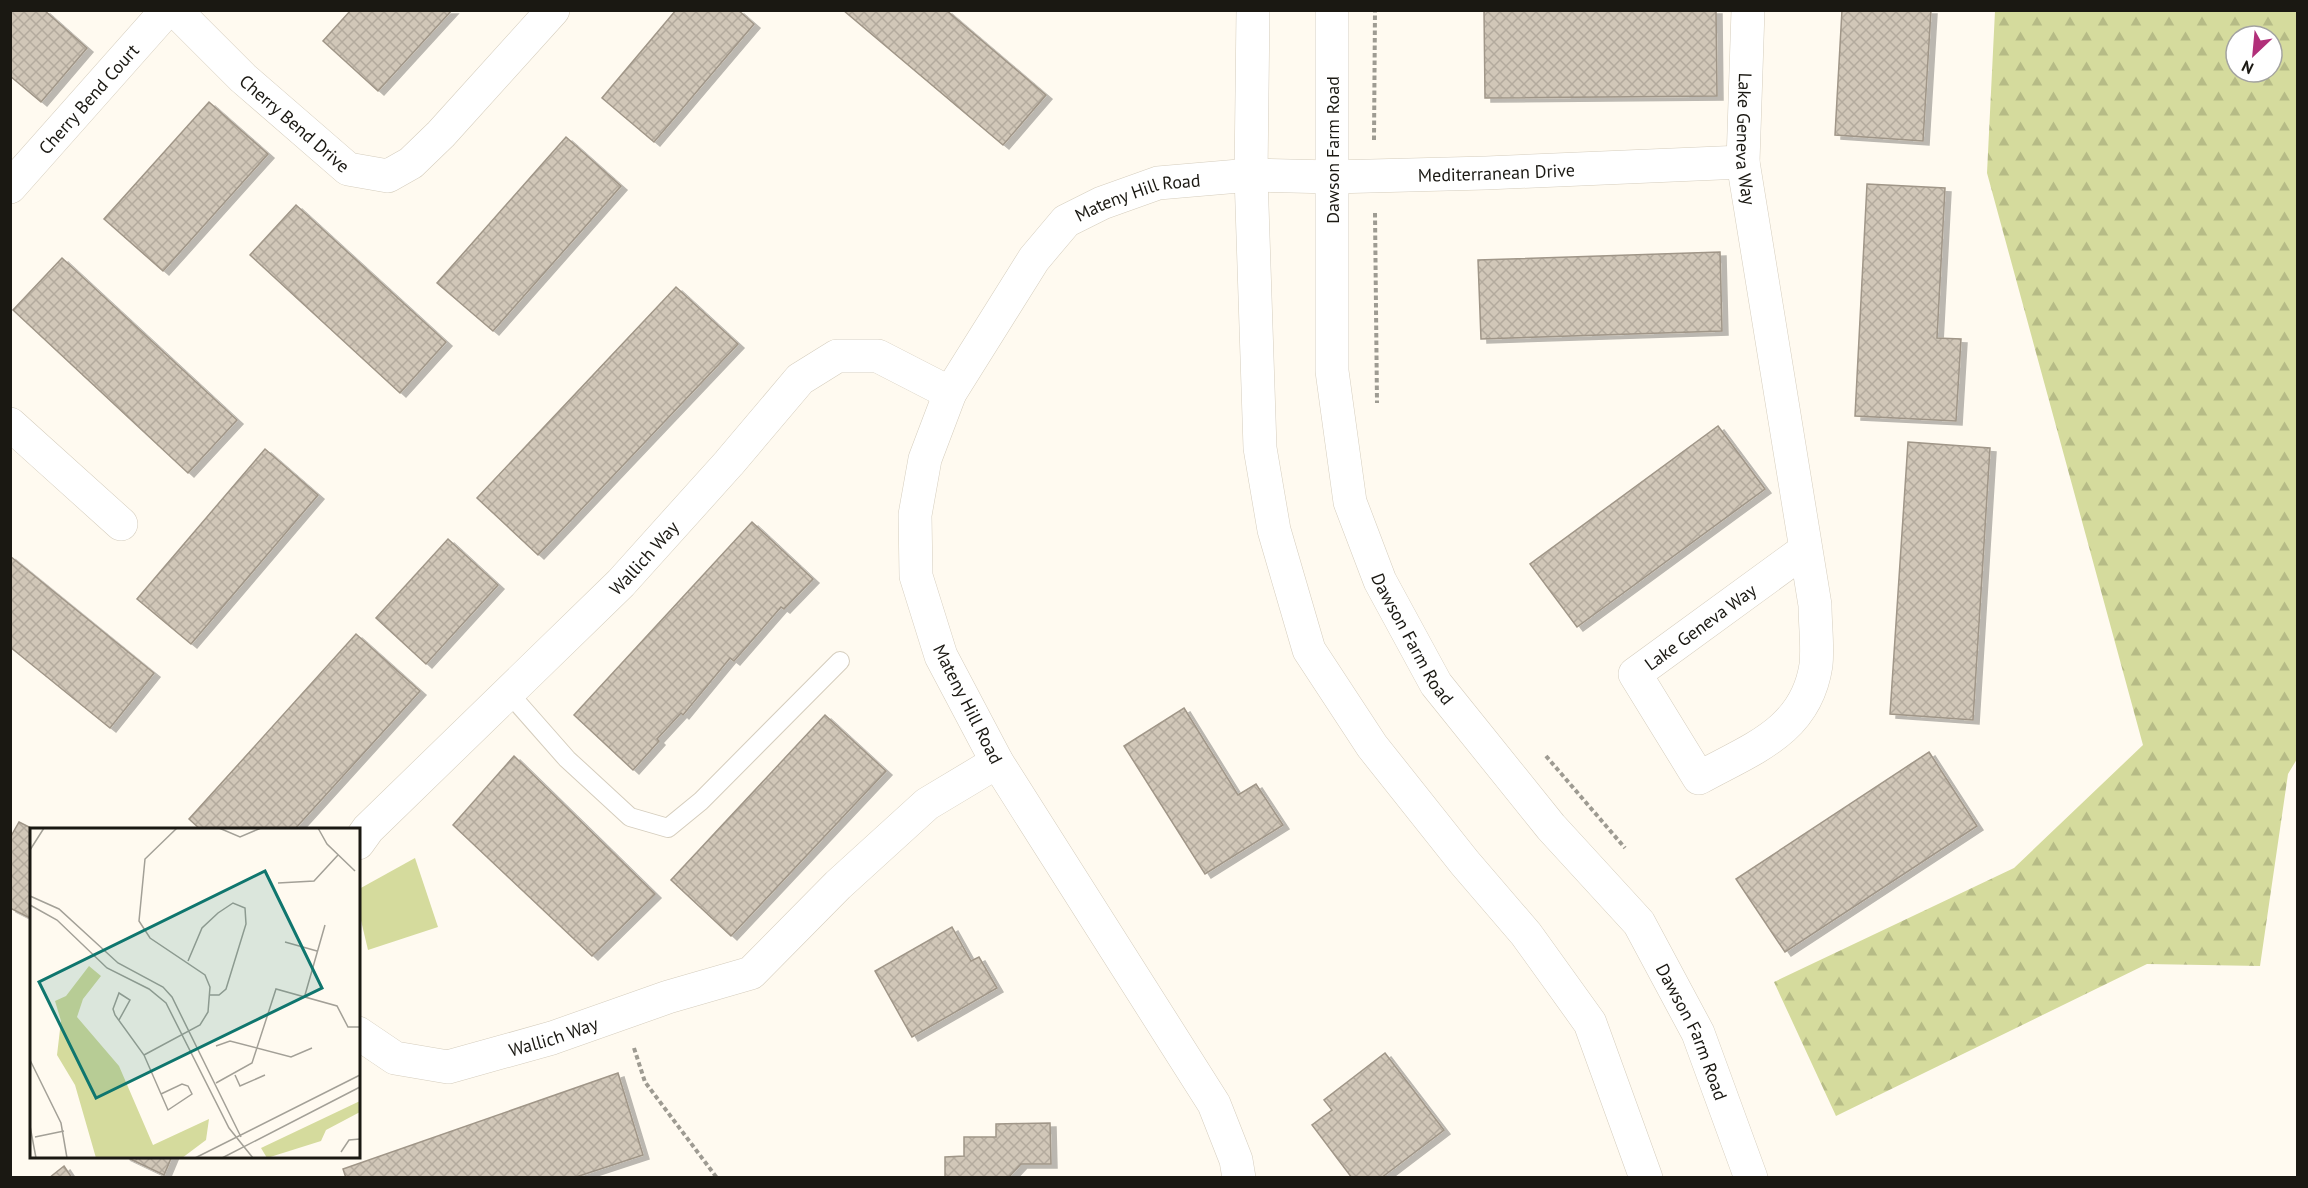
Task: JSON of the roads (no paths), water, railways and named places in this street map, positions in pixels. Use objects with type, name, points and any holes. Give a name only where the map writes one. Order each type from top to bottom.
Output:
[{"type":"street","name":"Cherry Bend Court","points":[[10,187],[167,10]]},
{"type":"street","name":"Cherry Bend Drive","points":[[175,10],[243,78],[348,169],[388,176],[411,163],[441,134],[553,10]]},
{"type":"street","points":[[1253,10],[1251,175],[1260,448],[1274,530],[1309,650],[1371,746],[1465,863],[1527,934],[1590,1023],[1646,1178]]},
{"type":"street","name":"Dawson Farm Road","points":[[1332,10],[1332,371],[1350,502],[1380,581],[1436,684],[1551,827],[1639,923],[1698,1032],[1751,1178]]},
{"type":"street","name":"Lake Geneva Way","points":[[1748,10],[1743,162],[1815,605],[1816,665],[1804,705],[1782,731],[1699,778],[1635,674],[1805,550]]},
{"type":"street","name":"Mediterranean Drive","points":[[1251,175],[1372,176],[1743,162]]},
{"type":"street","name":"Mateny Hill Road","points":[[1239,1178],[1236,1160],[1214,1104],[997,762],[940,656],[916,576],[915,515],[925,459],[950,393],[1034,259],[1066,221],[1102,203],[1158,183],[1251,175]]},
{"type":"street","name":"Wallich Way","points":[[360,840],[368,829],[621,583],[729,463],[800,379],[837,356],[878,356],[950,393]]},
{"type":"street","points":[[10,424],[121,524]]},
{"type":"street","name":"Wallich Way","points":[[360,1034],[395,1058],[448,1067],[552,1038],[668,997],[751,974],[838,885],[927,804],[997,762]]},
{"type":"lane","points":[[508,692],[567,759],[630,817],[668,828],[701,801],[840,661]]}]
